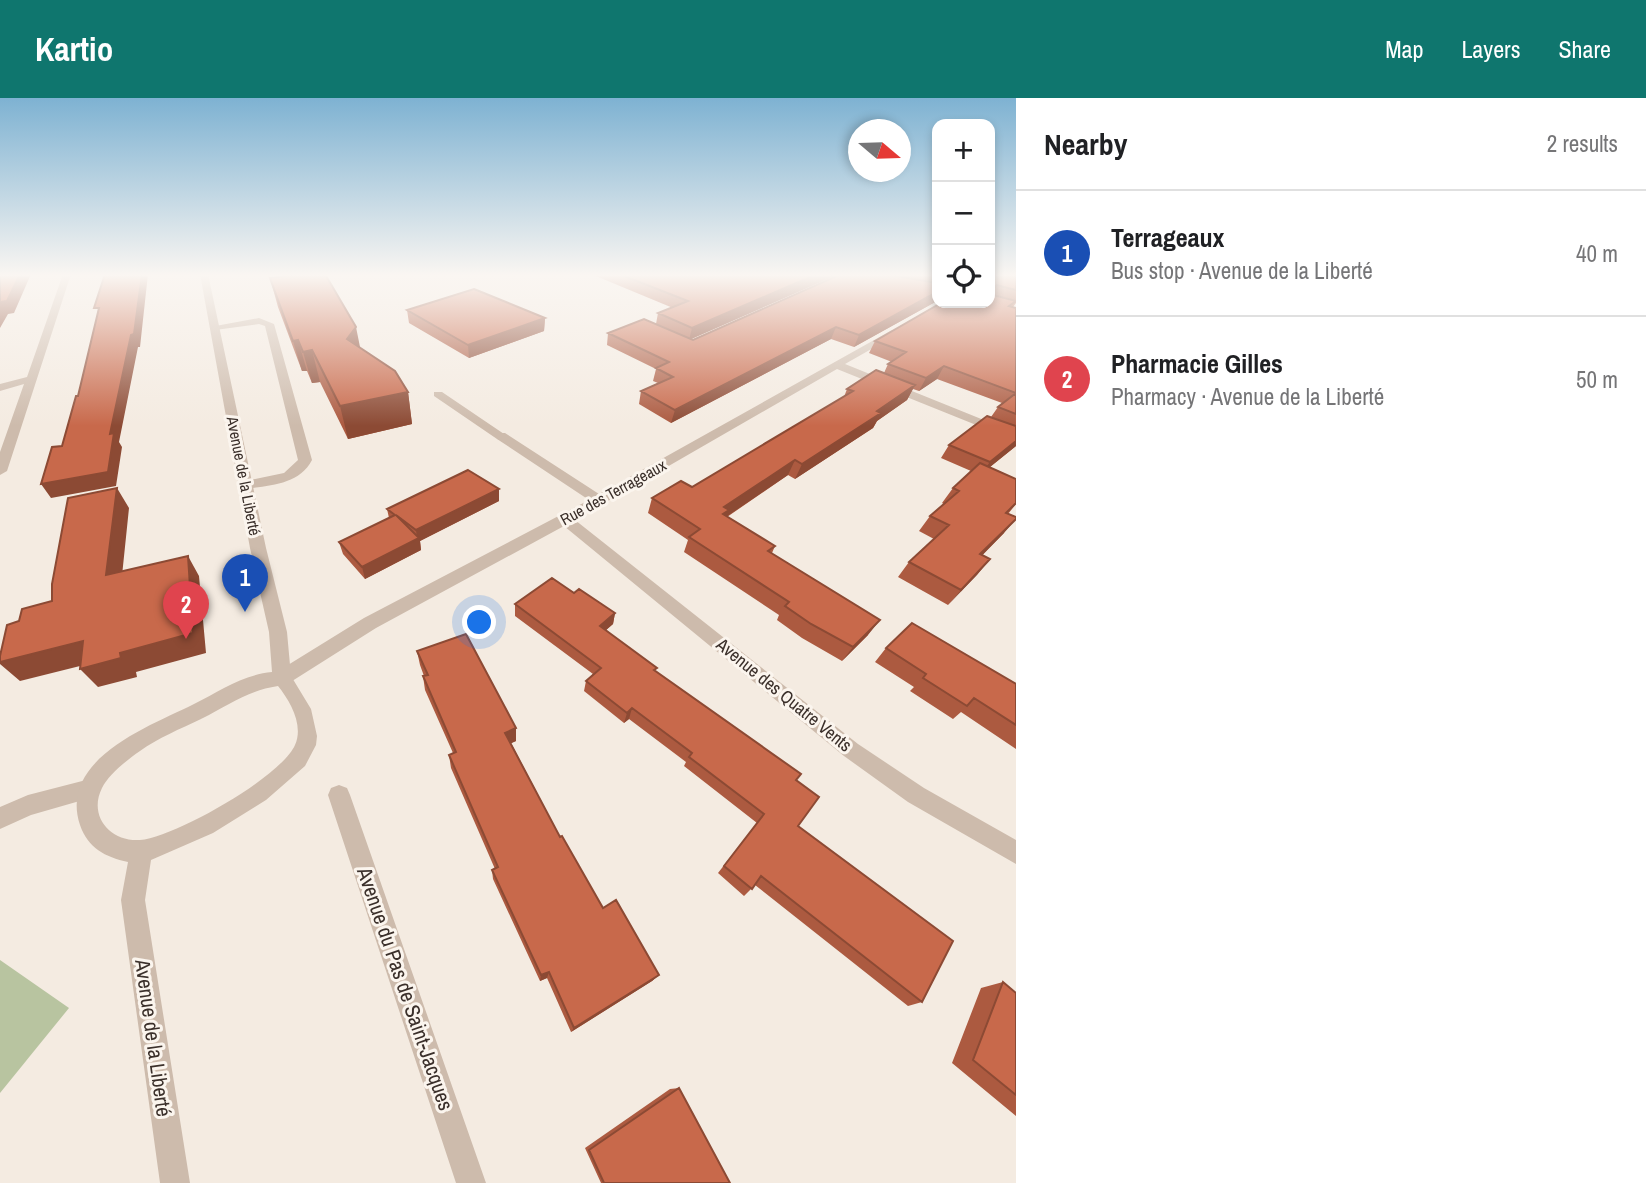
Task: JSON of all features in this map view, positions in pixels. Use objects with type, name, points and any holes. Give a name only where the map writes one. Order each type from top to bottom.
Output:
[{"type":"street","points":[[0,471],[49,325]]},
{"type":"street","points":[[215,327],[232,325]]},
{"type":"street","points":[[246,485],[298,472],[305,460],[269,325]]},
{"type":"street","name":"Rue des Terrageaux","points":[[90,789],[106,768],[128,748],[253,683],[282,678],[370,623],[565,519],[905,326]]},
{"type":"street","name":"Avenue de la Liberté","points":[[215,327],[278,632],[282,678]]},
{"type":"street","points":[[837,365],[1016,437]]},
{"type":"street","points":[[0,388],[30,379]]},
{"type":"street","points":[[438,394],[599,500]]},
{"type":"street","name":"Avenue des Quatre Vents","points":[[565,519],[851,750],[916,795],[1016,853]]},
{"type":"street","points":[[0,818],[28,805],[90,789],[88,815],[95,836],[113,848],[141,851],[179,841],[283,776],[299,760],[306,744],[307,727],[295,693],[282,678]]},
{"type":"street","name":"Avenue du Pas de Saint-Jacques","points":[[339,795],[471,1183]]},
{"type":"street","name":"Avenue de la Liberté","points":[[141,851],[133,900],[175,1183]]},
{"type":"green space","points":[[0,960],[69,1008],[0,1093]]},
{"type":"building","points":[[95,325],[135,325],[110,434],[114,433],[108,472],[41,484],[52,447],[62,446],[78,396]]},
{"type":"building","points":[[287,325],[355,325],[356,327],[347,339],[395,371],[408,392],[340,406],[312,350],[303,352],[298,340],[293,341]]},
{"type":"building","points":[[433,325],[526,325],[468,345]]},
{"type":"building","points":[[630,325],[657,325],[693,340],[727,325],[878,325],[859,335],[836,327],[675,410],[641,391],[673,377],[656,368],[669,362],[608,333]]},
{"type":"building","points":[[903,325],[1016,325],[1016,393],[944,366],[926,378],[888,364],[906,352],[875,341]]},
{"type":"building","points":[[876,370],[915,385],[877,411],[881,413],[802,464],[795,460],[724,507],[729,510],[723,514],[775,546],[768,551],[880,620],[853,647],[811,624],[785,606],[789,602],[689,537],[700,529],[652,498],[681,481],[692,487],[853,391],[847,389]]},
{"type":"building","points":[[1016,393],[1016,414],[998,407]]},
{"type":"building","points":[[987,416],[1016,426],[1016,441],[990,462],[949,445]]},
{"type":"building","points":[[980,463],[1016,479],[1016,503],[1006,513],[1016,519],[980,554],[990,559],[961,590],[909,562],[949,525],[930,516],[959,491],[953,488]]},
{"type":"building","points":[[468,470],[499,489],[416,530],[396,515],[419,538],[362,567],[339,542],[395,515],[387,509]]},
{"type":"building","points":[[117,488],[106,575],[188,556],[193,633],[120,653],[121,658],[80,669],[83,641],[0,662],[7,625],[19,621],[22,609],[52,601],[52,584],[68,498]]},
{"type":"building","points":[[552,578],[574,593],[579,589],[615,613],[600,626],[657,668],[654,670],[801,774],[796,780],[819,797],[798,826],[953,941],[922,1002],[761,876],[752,889],[724,866],[764,814],[689,757],[692,753],[632,708],[627,713],[586,681],[601,668],[515,604]]},
{"type":"building","points":[[912,623],[1016,684],[1016,725],[974,698],[967,706],[923,678],[926,674],[886,648]]},
{"type":"building","points":[[466,634],[516,728],[505,733],[560,837],[562,836],[603,908],[616,900],[659,975],[574,1028],[549,972],[541,975],[492,870],[498,867],[449,755],[456,752],[423,676],[428,675],[417,651]]},
{"type":"building","points":[[1003,982],[1016,993],[1016,1095],[973,1060]]},
{"type":"building","points":[[679,1088],[730,1183],[604,1183],[589,1150]]},
{"type":"place","name":"Terrageaux","points":[[245,612]]},
{"type":"place","name":"Pharmacie Gilles","points":[[186,639]]}]
